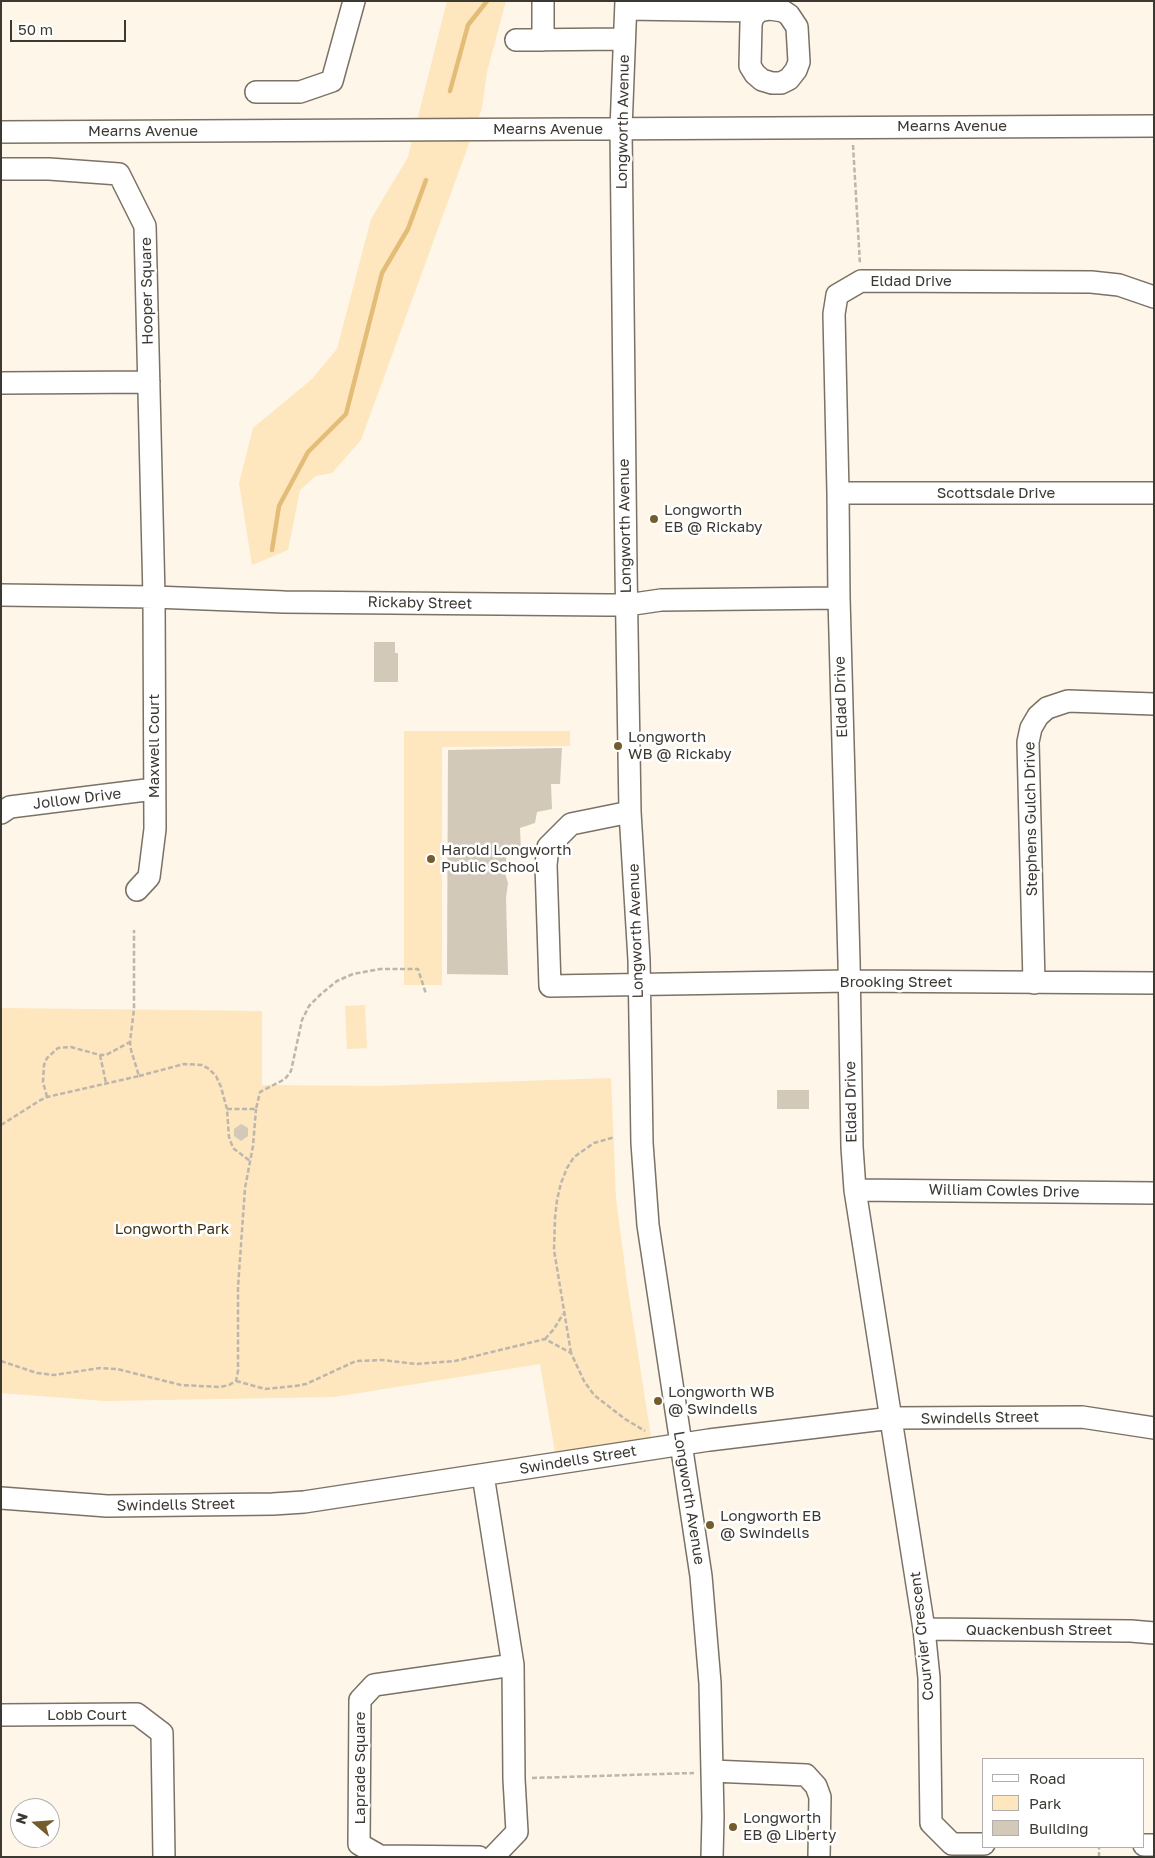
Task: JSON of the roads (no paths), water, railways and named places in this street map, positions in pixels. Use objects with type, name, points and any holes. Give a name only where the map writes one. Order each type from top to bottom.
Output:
[{"type":"street","points":[[256,92],[300,92],[332,81],[354,1]]},
{"type":"street","points":[[542,1],[543,40]]},
{"type":"street","points":[[626,5],[759,11]]},
{"type":"street","name":"Longworth Avenue","points":[[626,5],[621,129],[626,605],[630,812],[639,985],[642,1143],[648,1225],[701,1576],[710,1683],[712,1857]]},
{"type":"street","points":[[516,40],[624,39]]},
{"type":"street","name":"Mearns Avenue","points":[[1,132],[1154,126]]},
{"type":"street","name":"Hooper Square","points":[[1,169],[49,169],[119,174],[145,226],[154,596]]},
{"type":"street","name":"Eldad Drive","points":[[892,1418],[854,1190],[839,598],[834,314],[837,295],[861,281],[1091,282],[1119,285],[1154,297]]},
{"type":"street","points":[[1,383],[149,382]]},
{"type":"street","name":"Scottsdale Drive","points":[[838,493],[1154,492]]},
{"type":"street","name":"Rickaby Street","points":[[1,595],[154,596],[284,602],[626,605],[661,600],[839,598]]},
{"type":"street","name":"Maxwell Court","points":[[138,890],[150,877],[155,829],[154,596]]},
{"type":"street","name":"Stephens Gulch Drive","points":[[1034,983],[1028,742],[1031,728],[1038,716],[1047,708],[1068,702],[1154,704]]},
{"type":"street","name":"Jollow Drive","points":[[1,812],[10,807],[154,789]]},
{"type":"street","name":"Brooking Street","points":[[630,812],[571,824],[548,848],[546,865],[550,986],[849,981],[1154,983]]},
{"type":"street","name":"William Cowles Drive","points":[[854,1190],[1154,1193]]},
{"type":"street","name":"Swindells Street","points":[[1,1498],[107,1506],[304,1502],[681,1444],[892,1418],[1082,1416],[1154,1428]]},
{"type":"street","name":"Courvier Crescent","points":[[892,1418],[924,1629],[929,1678],[931,1823],[952,1844],[982,1844]]},
{"type":"street","points":[[483,1475],[513,1665],[514,1779],[517,1832],[493,1857]]},
{"type":"street","name":"Quackenbush Street","points":[[924,1629],[1154,1633]]},
{"type":"street","name":"Laprade Square","points":[[479,1857],[380,1856],[359,1844],[360,1700],[374,1685],[513,1665]]},
{"type":"street","name":"Lobb Court","points":[[1,1715],[137,1714],[162,1733],[164,1857]]},
{"type":"street","points":[[712,1771],[806,1775],[816,1786],[820,1797],[819,1857]]},
{"type":"waterway","points":[[450,91],[468,25],[487,1]]},
{"type":"waterway","points":[[272,550],[279,506],[308,452],[346,414],[382,273],[408,229],[426,180]]},
{"type":"place","name":"Longworth EB @ Rickaby","points":[[654,519]]},
{"type":"place","name":"Longworth WB @ Rickaby","points":[[618,746]]},
{"type":"place","name":"Harold Longworth Public School","points":[[431,859]]},
{"type":"place","name":"Longworth WB @ Swindells","points":[[658,1401]]},
{"type":"place","name":"Longworth EB @ Swindells","points":[[710,1525]]},
{"type":"place","name":"Longworth EB @ Liberty","points":[[733,1827]]},
{"type":"park label","name":"Longworth Park","points":[[172,1229]]}]
